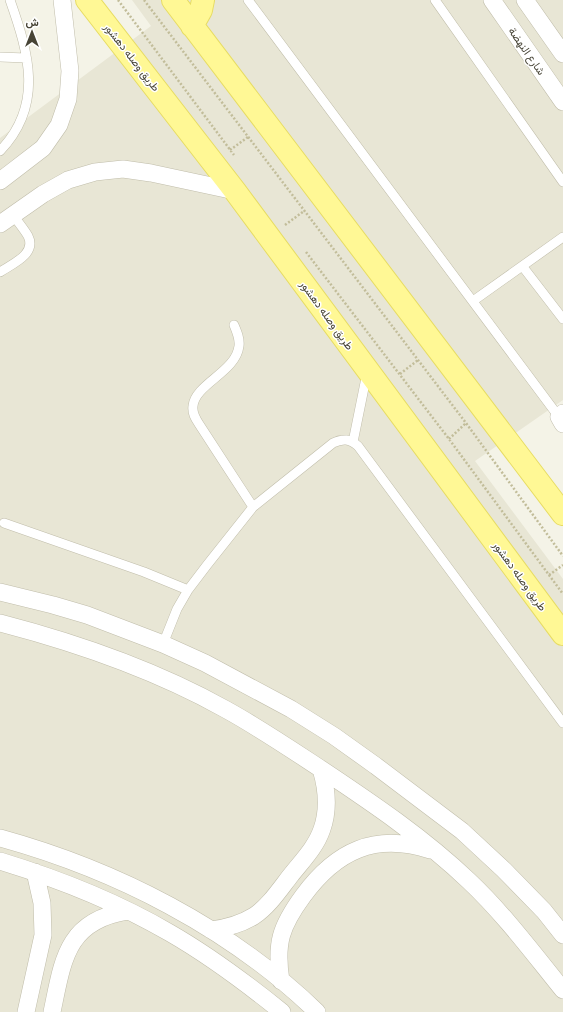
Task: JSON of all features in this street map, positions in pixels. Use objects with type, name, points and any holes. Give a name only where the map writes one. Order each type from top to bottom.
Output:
[{"type":"main road","name":"طريق وصله دهشور","points":[[87,0],[236,191],[563,634]]},
{"type":"main road","points":[[173,0],[563,514]]},
{"type":"main road","points":[[192,26],[201,10],[203,0]]},
{"type":"street","points":[[0,180],[43,148],[59,125],[68,99],[70,72],[62,0]]},
{"type":"street","name":"شارع النهضة","points":[[492,0],[563,102]]},
{"type":"street","points":[[525,0],[563,54]]},
{"type":"street","points":[[6,220],[43,194],[68,180],[95,172],[130,170],[236,191]]},
{"type":"street","points":[[0,592],[54,605],[87,615],[163,644],[205,663],[291,709],[334,736],[462,831],[504,870],[544,911],[563,935]]},
{"type":"street","points":[[0,623],[70,643],[110,657],[169,681],[224,708],[270,735],[372,803],[436,852],[468,880],[501,914],[563,990]]},
{"type":"street","points":[[211,930],[226,928],[255,916],[267,905],[315,844],[322,830],[326,815],[326,784],[321,769]]},
{"type":"street","points":[[0,838],[64,858],[146,893],[211,930],[256,961],[317,1012]]},
{"type":"street","points":[[281,981],[278,958],[283,929],[290,914],[315,880],[331,865],[350,853],[364,848],[393,843],[415,845],[436,852]]},
{"type":"street","points":[[0,861],[66,883],[170,933],[211,958],[250,986],[282,1012]]},
{"type":"street","points":[[26,1012],[42,936],[42,903],[35,872]]},
{"type":"street","points":[[52,1012],[63,963],[68,949],[76,937],[87,926],[99,918],[113,913],[127,911]]},
{"type":"lane","points":[[0,152],[15,133],[27,105],[29,73],[10,0]]},
{"type":"lane","points":[[248,0],[562,418]]},
{"type":"lane","points":[[435,0],[563,182]]},
{"type":"lane","points":[[0,57],[26,58]]},
{"type":"lane","points":[[0,272],[27,253],[30,241],[27,235],[6,220]]},
{"type":"lane","points":[[473,301],[562,241]]},
{"type":"lane","points":[[523,267],[563,319]]},
{"type":"lane","points":[[234,325],[238,335],[239,346],[236,356],[230,365],[196,398],[193,407],[194,416],[253,507]]},
{"type":"lane","points":[[353,442],[368,370]]},
{"type":"lane","points":[[163,644],[177,609],[188,590],[253,507],[333,443],[346,439],[353,442],[363,452],[563,723]]},
{"type":"lane","points":[[4,523],[144,572],[188,590]]},
{"type":"path","points":[[118,0],[234,156]]},
{"type":"path","points":[[144,0],[466,423],[563,556]]},
{"type":"path","points":[[230,150],[248,137]]},
{"type":"path","points":[[285,225],[304,211]]},
{"type":"path","points":[[281,218],[290,231]]},
{"type":"path","points":[[304,250],[449,439],[563,594]]},
{"type":"path","points":[[400,374],[418,360]]},
{"type":"path","points":[[449,439],[466,423]]},
{"type":"path","points":[[549,575],[563,565]]},
{"type":"shaded area","points":[[132,0],[563,0],[563,400],[475,461],[563,579],[563,1012],[0,1012],[0,138],[151,26]]}]
